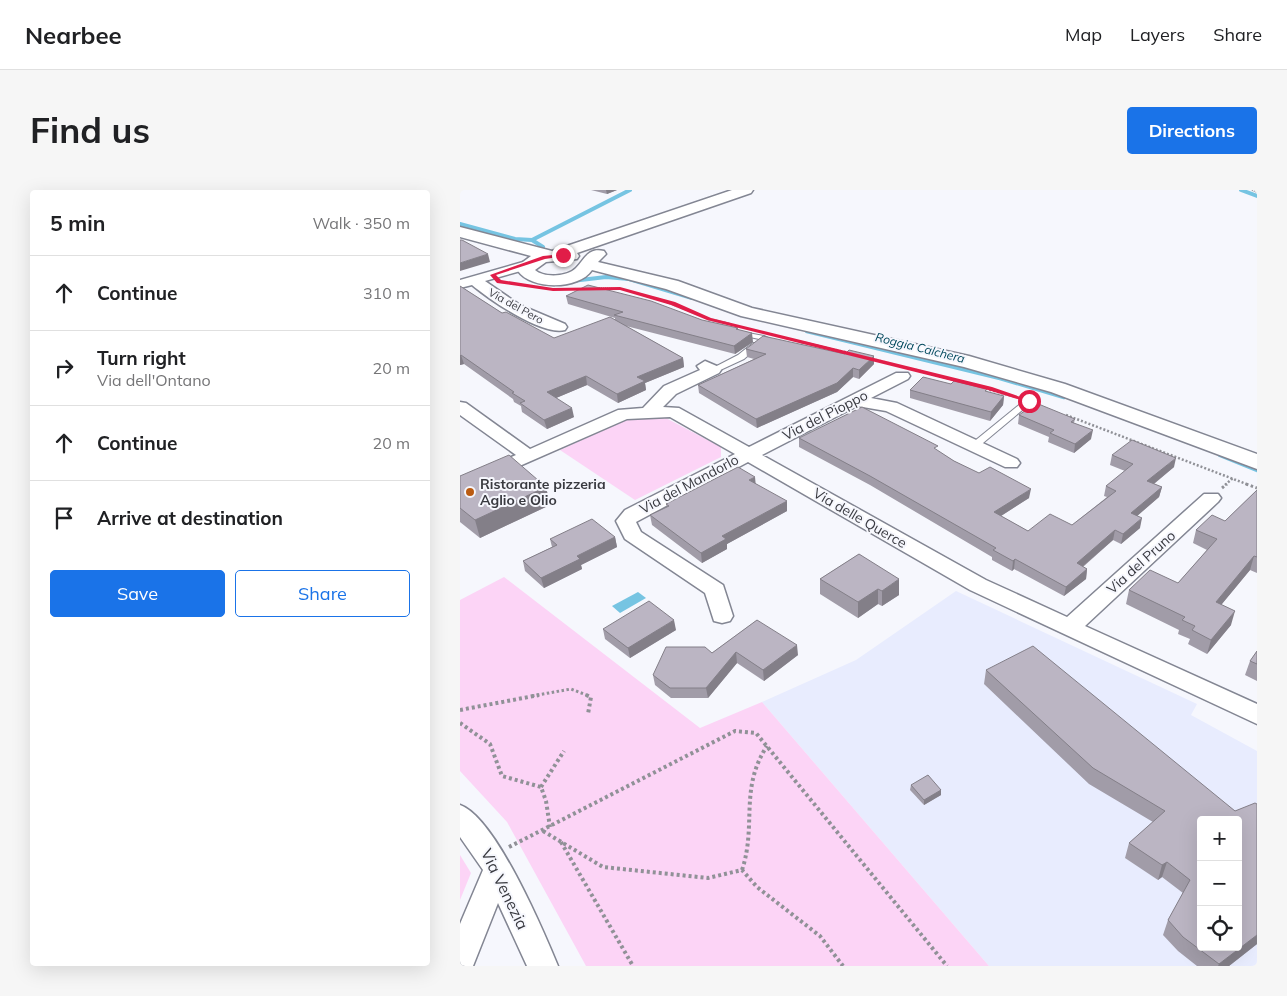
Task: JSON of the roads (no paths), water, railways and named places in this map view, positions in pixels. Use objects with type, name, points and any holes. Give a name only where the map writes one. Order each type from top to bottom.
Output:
[{"type":"street","points":[[460,284],[531,268],[552,256],[746,190]]},
{"type":"street","points":[[460,232],[513,248],[552,256],[579,257],[583,267]]},
{"type":"street","points":[[513,248],[531,268],[558,279],[583,267],[614,236]]},
{"type":"street","points":[[600,252],[606,262],[625,278]]},
{"type":"street","points":[[583,267],[625,278],[672,285],[747,312],[969,362],[1058,388],[1257,462]]},
{"type":"street","name":"Via del Pero","points":[[475,280],[488,291],[536,318],[560,327]]},
{"type":"street","points":[[650,411],[670,390],[709,368]]},
{"type":"street","name":"Via del Pioppo","points":[[747,454],[854,400],[904,370]]},
{"type":"street","points":[[854,400],[891,407],[1011,463]]},
{"type":"street","points":[[460,408],[529,456]]},
{"type":"street","name":"Via delle Querce","points":[[460,486],[624,414],[650,411],[673,412],[978,585],[1071,626],[1257,715]]},
{"type":"street","name":"Via del Mandorlo","points":[[722,616],[715,590],[632,535],[626,521],[632,514],[747,454]]},
{"type":"street","name":"Via del Pruno","points":[[1071,626],[1211,498]]},
{"type":"street","name":"Via Venezia","points":[[460,816],[494,863],[543,966]]},
{"type":"street","points":[[460,960],[494,863]]},
{"type":"lane","points":[[728,330],[773,341]]},
{"type":"lane","points":[[709,368],[741,357],[764,338]]},
{"type":"lane","points":[[974,446],[1021,403]]},
{"type":"water","points":[[638,592],[646,598],[620,613],[612,606]]},
{"type":"waterway","points":[[532,240],[630,190]]},
{"type":"waterway","points":[[1241,190],[1257,196]]},
{"type":"waterway","points":[[460,224],[515,239],[532,240]]},
{"type":"waterway","points":[[532,240],[543,247]]},
{"type":"waterway","name":"Roggia Calchera","points":[[572,281],[606,277],[629,279],[692,298]]},
{"type":"waterway","name":"Roggia Calchera","points":[[807,331],[1000,378],[1064,397]]},
{"type":"waterway","name":"Roggia Calchera","points":[[1220,455],[1257,470]]},
{"type":"place","name":"Ristorante pizzeria Aglio e Olio","points":[[470,492]]}]
